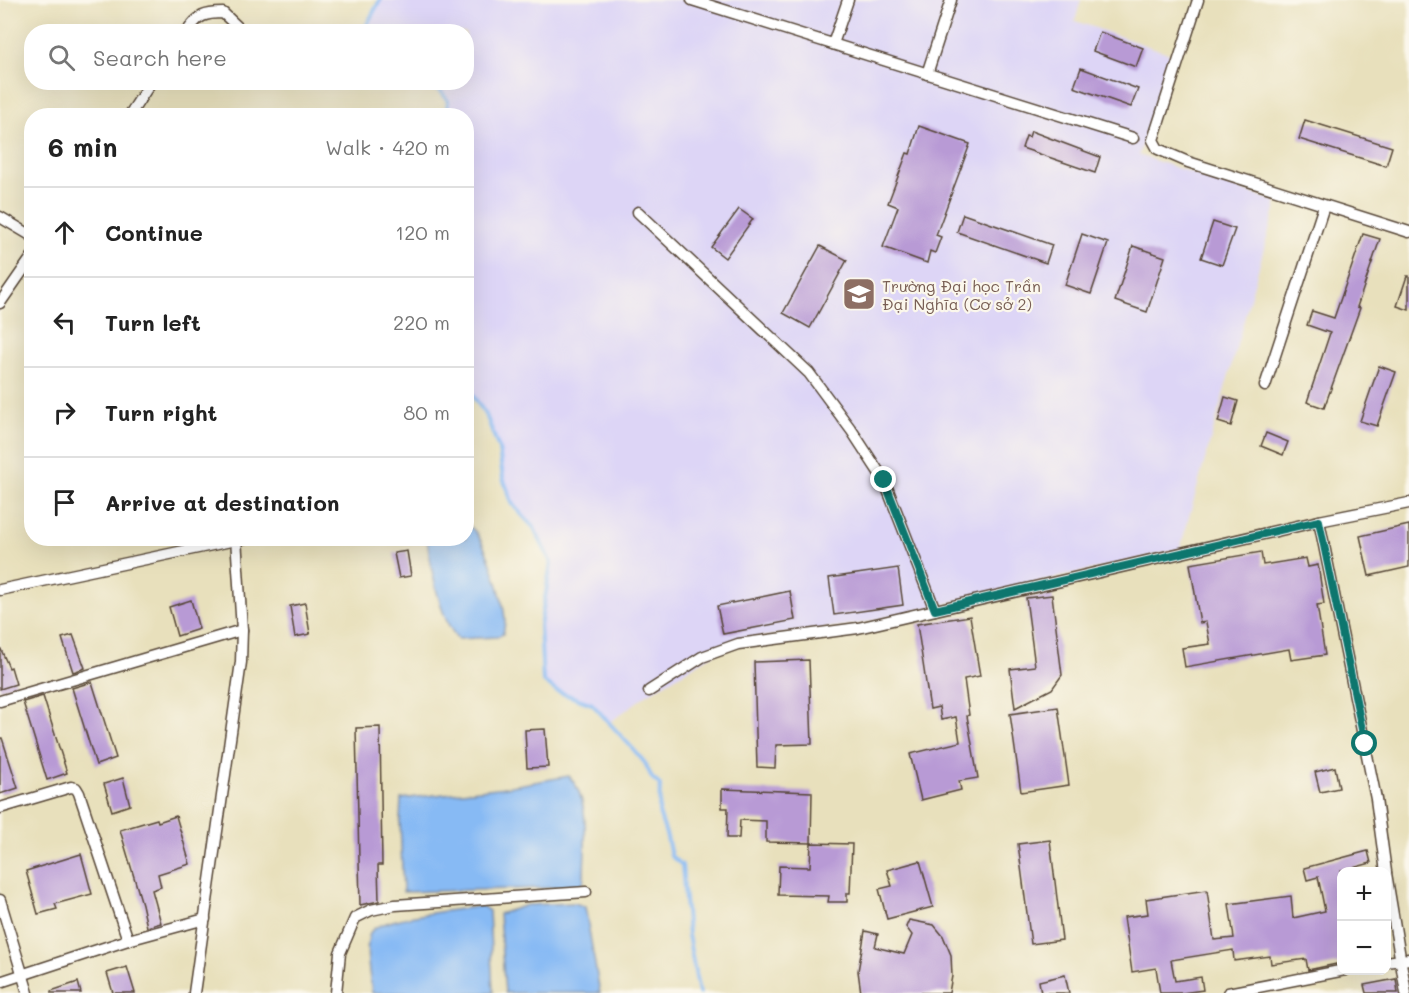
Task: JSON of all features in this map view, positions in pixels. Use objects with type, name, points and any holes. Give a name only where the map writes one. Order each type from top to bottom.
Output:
[{"type":"street","points":[[692,0],[728,5],[833,44],[1133,138]]},
{"type":"street","points":[[833,44],[848,0]]},
{"type":"street","points":[[927,74],[951,0]]},
{"type":"street","points":[[1198,0],[1153,140],[1158,149],[1188,162],[1409,232]]},
{"type":"street","points":[[192,24],[207,13],[223,13],[235,24]]},
{"type":"street","points":[[134,108],[147,90]]},
{"type":"street","points":[[1265,386],[1324,206]]},
{"type":"street","points":[[638,212],[809,373],[852,431],[884,480],[935,610]]},
{"type":"street","points":[[0,218],[24,232]]},
{"type":"street","points":[[0,303],[24,268]]},
{"type":"street","points":[[649,691],[702,657],[738,644],[858,628],[1409,502]]},
{"type":"street","points":[[1319,521],[1376,799],[1385,867]]},
{"type":"street","points":[[0,590],[206,546]]},
{"type":"street","points":[[194,993],[239,673],[242,630],[239,546]]},
{"type":"street","points":[[0,700],[242,630]]},
{"type":"street","points":[[0,807],[70,787],[76,788],[128,939]]},
{"type":"street","points":[[336,993],[340,953],[356,918],[371,910],[395,905],[586,892]]},
{"type":"street","points":[[1391,896],[1404,959],[1406,993]]},
{"type":"street","points":[[0,900],[28,993]]},
{"type":"street","points":[[0,982],[128,939],[205,920]]},
{"type":"street","points":[[1228,993],[1337,972]]},
{"type":"shaded area","name":"Trường Đại học Trần Đại Nghĩa (Cơ sở 2)","points":[[380,0],[1081,0],[1075,21],[1171,54],[1139,155],[1277,202],[1180,549],[858,624],[737,640],[646,695],[609,723],[592,704],[556,691],[543,681],[540,626],[551,563],[534,528],[513,505],[503,478],[499,449],[486,415],[474,397],[474,108],[447,108],[448,101],[440,90],[474,90],[474,24],[367,24]]},
{"type":"water","points":[[474,530],[487,553],[497,583],[505,620],[503,634],[497,637],[458,639],[451,630],[441,606],[428,546],[474,546]]},
{"type":"water","points":[[569,776],[576,786],[584,811],[582,887],[403,892],[401,799],[506,787]]},
{"type":"water","points":[[575,903],[585,907],[600,993],[505,993],[499,914],[527,905]]},
{"type":"water","points":[[482,906],[489,911],[493,993],[372,993],[368,939],[376,927],[404,918]]},
{"type":"building","points":[[1100,32],[1143,48],[1136,67],[1093,51]]},
{"type":"building","points":[[1081,68],[1138,89],[1131,107],[1074,87]]},
{"type":"building","points":[[1305,120],[1392,147],[1386,166],[1299,139]]},
{"type":"building","points":[[919,126],[970,144],[936,235],[941,237],[935,253],[930,251],[927,263],[883,247],[898,207],[888,203],[907,153],[910,154]]},
{"type":"building","points":[[1031,131],[1100,157],[1095,173],[1022,148],[1026,136],[1029,137]]},
{"type":"building","points":[[739,209],[753,219],[725,258],[711,247]]},
{"type":"building","points":[[963,214],[1052,245],[1046,263],[957,232]]},
{"type":"building","points":[[1213,222],[1235,229],[1222,265],[1201,258]]},
{"type":"building","points":[[1082,234],[1108,243],[1091,294],[1065,285]]},
{"type":"building","points":[[1363,234],[1380,239],[1357,307],[1360,308],[1324,408],[1307,402],[1330,333],[1307,325],[1312,311],[1334,318]]},
{"type":"building","points":[[820,246],[847,260],[810,328],[783,313]]},
{"type":"building","points":[[1133,246],[1165,257],[1147,312],[1115,301]]},
{"type":"building","points":[[1407,276],[1409,276],[1409,310],[1397,306]]},
{"type":"building","points":[[1379,366],[1396,372],[1377,426],[1360,421]]},
{"type":"building","points":[[1225,397],[1238,401],[1231,426],[1218,422]]},
{"type":"building","points":[[1266,433],[1288,442],[1283,455],[1261,446]]},
{"type":"building","points":[[1409,525],[1409,567],[1369,576],[1360,536]]},
{"type":"building","points":[[407,551],[411,576],[399,578],[394,553]]},
{"type":"building","points":[[1261,552],[1263,565],[1306,558],[1308,567],[1318,565],[1324,604],[1317,605],[1325,655],[1291,660],[1289,649],[1185,667],[1182,648],[1210,644],[1206,622],[1200,623],[1190,564]]},
{"type":"building","points":[[898,568],[903,605],[834,615],[829,578]]},
{"type":"building","points":[[790,591],[795,620],[723,634],[717,606]]},
{"type":"building","points":[[1052,595],[1062,675],[1052,689],[1015,708],[1010,669],[1035,666],[1026,598]]},
{"type":"building","points":[[191,600],[199,629],[177,636],[169,607]]},
{"type":"building","points":[[305,603],[310,634],[295,637],[290,606]]},
{"type":"building","points":[[970,616],[980,676],[964,679],[969,715],[967,716],[978,778],[959,781],[961,790],[921,800],[910,754],[960,742],[956,717],[941,720],[939,707],[930,709],[917,624]]},
{"type":"building","points":[[73,635],[85,668],[73,672],[62,638]]},
{"type":"building","points":[[0,647],[9,668],[11,667],[16,684],[0,689]]},
{"type":"building","points":[[809,660],[812,744],[776,745],[775,768],[757,767],[754,662]]},
{"type":"building","points":[[92,682],[116,758],[96,765],[72,688]]},
{"type":"building","points":[[43,696],[67,773],[47,780],[23,702]]},
{"type":"building","points":[[1058,707],[1069,785],[1021,792],[1010,714]]},
{"type":"building","points":[[380,727],[382,865],[378,865],[379,901],[360,905],[356,728]]},
{"type":"building","points":[[545,729],[548,767],[527,768],[525,730]]},
{"type":"building","points":[[0,738],[2,738],[18,788],[0,794]]},
{"type":"building","points":[[1335,767],[1339,788],[1320,792],[1315,772]]},
{"type":"building","points":[[123,778],[130,805],[112,811],[104,784]]},
{"type":"building","points":[[722,789],[812,792],[811,843],[766,842],[766,821],[740,820],[739,838],[727,838],[728,808],[722,808]]},
{"type":"building","points":[[176,816],[190,864],[158,874],[161,887],[152,890],[161,923],[147,927],[120,830]]},
{"type":"building","points":[[1050,840],[1062,940],[1031,944],[1018,844]]},
{"type":"building","points":[[811,843],[852,844],[850,893],[847,893],[847,902],[828,902],[829,896],[778,895],[779,866],[810,867]]},
{"type":"building","points":[[1368,851],[1371,863],[1356,867],[1337,867],[1337,964],[1308,970],[1306,959],[1271,964],[1270,956],[1234,961],[1233,950],[1171,960],[1175,981],[1201,977],[1203,990],[1182,993],[1160,993],[1156,968],[1132,972],[1124,917],[1148,914],[1146,899],[1207,890],[1214,940],[1234,938],[1229,904],[1291,896],[1293,918],[1325,911],[1318,877],[1307,880],[1304,868]]},
{"type":"building","points":[[81,854],[92,894],[55,904],[57,909],[38,914],[26,871]]},
{"type":"building","points":[[920,861],[933,907],[887,919],[879,889],[892,886],[887,870]]},
{"type":"building","points":[[909,920],[934,925],[943,936],[951,955],[952,976],[949,993],[861,993],[858,971],[865,931],[878,934],[875,947],[904,954],[912,935],[906,927]]},
{"type":"building","points":[[127,967],[135,993],[113,993],[107,973]]},
{"type":"building","points":[[1065,975],[1069,993],[1041,993],[1039,981]]},
{"type":"building","points":[[1396,979],[1398,993],[1366,993],[1364,985]]},
{"type":"building","points":[[78,982],[81,993],[51,993],[51,991]]},
{"type":"waterway","points":[[367,24],[380,0]]},
{"type":"waterway","points":[[440,90],[448,101],[447,108]]},
{"type":"waterway","points":[[474,398],[486,415],[499,449],[503,478],[513,505],[534,528],[551,563],[540,626],[543,681],[556,691],[592,704],[645,763],[652,778],[660,785],[659,813],[671,856],[682,865],[688,935],[699,993]]},
{"type":"place","name":"Trường Đại học Trần Đại Nghĩa (Cơ sở 2)","points":[[859,294]]},
{"type":"route","points":[[884,480],[935,610],[1319,521],[1365,744]]}]
